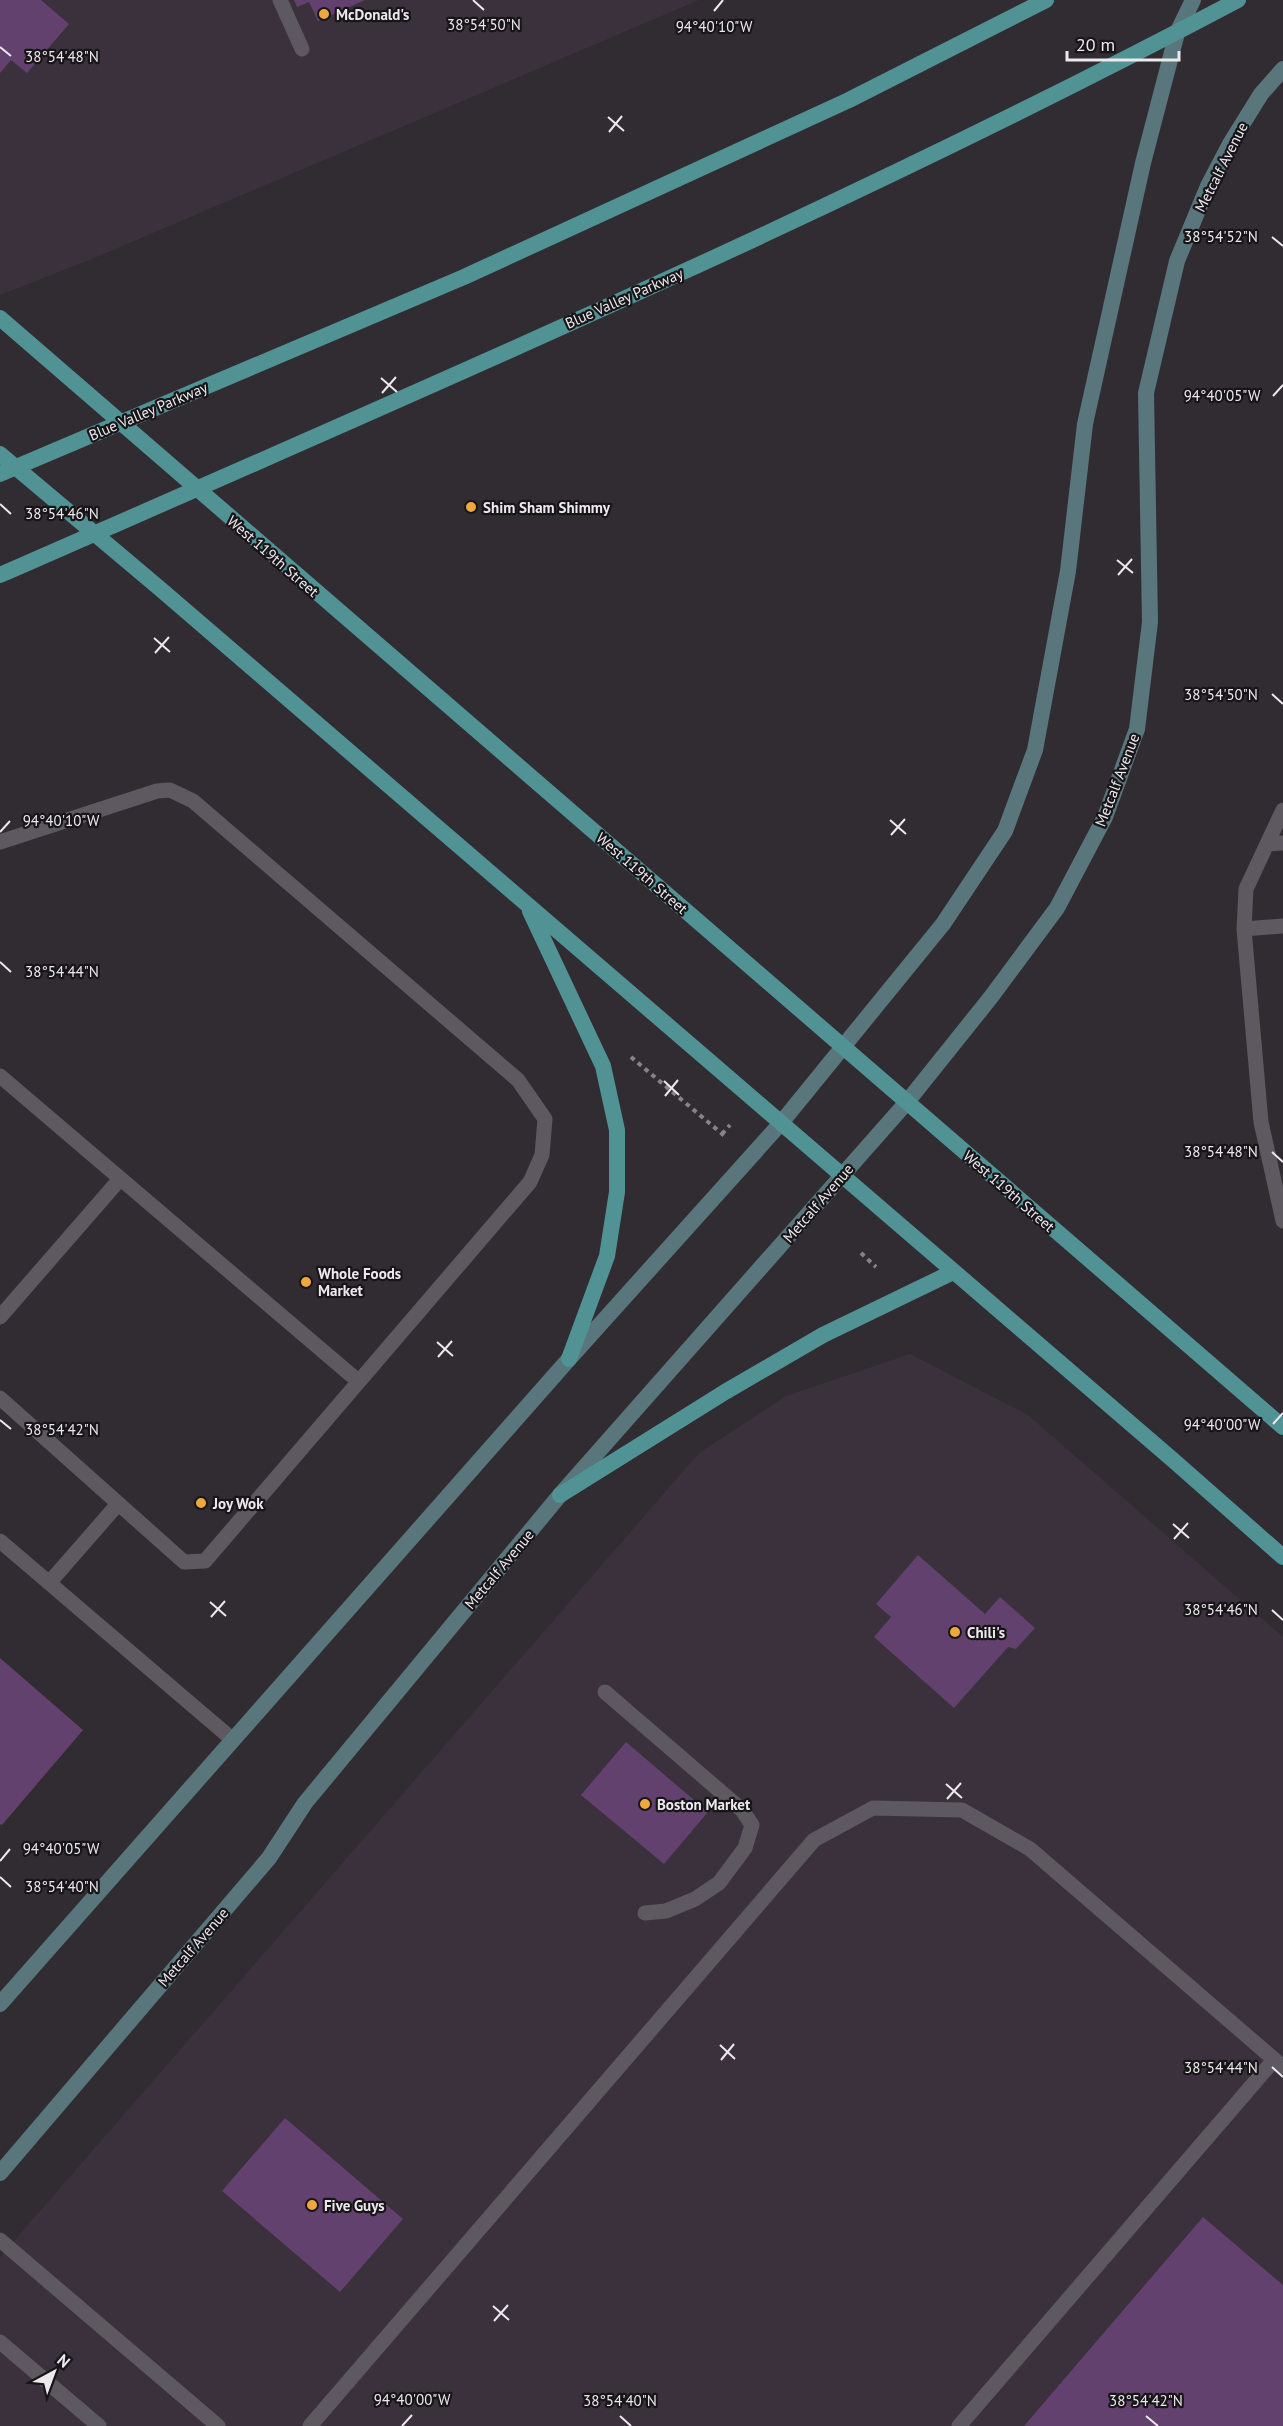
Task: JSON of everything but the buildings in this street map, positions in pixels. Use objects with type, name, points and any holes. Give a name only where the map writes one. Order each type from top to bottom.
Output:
[{"type":"main road","name":"Blue Valley Parkway","points":[[8,471],[475,272],[849,100],[1046,0]]},
{"type":"main road","points":[[0,2004],[570,1359],[781,1124],[943,924],[1005,831],[1035,750],[1068,571],[1085,424],[1143,163],[1177,33],[1193,0]]},
{"type":"main road","name":"Blue Valley Parkway","points":[[0,575],[626,298],[876,183],[1177,33],[1238,0]]},
{"type":"main road","name":"Metcalf Avenue","points":[[0,2173],[269,1858],[305,1803],[560,1495],[907,1102],[955,1044],[1057,908],[1109,806],[1137,729],[1150,622],[1146,393],[1178,261],[1208,186],[1230,144],[1261,94],[1283,69]]},
{"type":"main road","name":"West 119th Street","points":[[0,318],[195,489],[1283,1427]]},
{"type":"main road","points":[[0,454],[8,471],[94,534],[527,904],[1283,1557]]},
{"type":"main road","points":[[527,904],[603,1066],[617,1130],[617,1192],[607,1256],[570,1359]]},
{"type":"main road","points":[[560,1495],[724,1392],[813,1340],[953,1272]]},
{"type":"lane","points":[[280,0],[302,49]]},
{"type":"lane","points":[[0,842],[157,791],[170,790],[193,801],[518,1080],[545,1119],[542,1155],[530,1182],[205,1561],[184,1562],[0,1398]]},
{"type":"lane","points":[[1283,810],[1246,890],[1244,929],[1261,1122],[1283,1221]]},
{"type":"lane","points":[[1267,844],[1283,843]]},
{"type":"lane","points":[[1244,929],[1283,926]]},
{"type":"lane","points":[[0,1077],[358,1382]]},
{"type":"lane","points":[[0,1317],[120,1179]]},
{"type":"lane","points":[[50,1583],[118,1504]]},
{"type":"lane","points":[[0,1541],[233,1740]]},
{"type":"lane","points":[[604,1692],[742,1810],[752,1825],[746,1848],[719,1883],[695,1899],[666,1911],[645,1913]]},
{"type":"lane","points":[[310,2426],[814,1840],[873,1808],[962,1810],[1030,1849],[1279,2064],[959,2426]]},
{"type":"lane","points":[[0,2240],[218,2426]]},
{"type":"lane","points":[[0,2342],[99,2426]]},
{"type":"path","points":[[625,1059],[631,1057],[727,1138]]},
{"type":"path","points":[[722,1134],[730,1125]]},
{"type":"path","points":[[861,1253],[876,1267]]},
{"type":"shaded area","points":[[0,0],[699,0],[92,259],[0,295]]},
{"type":"shaded area","points":[[910,1354],[1028,1415],[1283,1637],[1283,2426],[0,2426],[0,2257],[699,1453],[786,1396]]},
{"type":"place","name":"McDonald's","points":[[324,14]]},
{"type":"place","name":"Shim Sham Shimmy","points":[[471,507]]},
{"type":"place","name":"Whole Foods Market","points":[[306,1282]]},
{"type":"place","name":"Joy Wok","points":[[201,1503]]},
{"type":"place","name":"Chili's","points":[[955,1632]]},
{"type":"place","name":"Boston Market","points":[[645,1804]]},
{"type":"place","name":"Five Guys","points":[[312,2205]]}]
